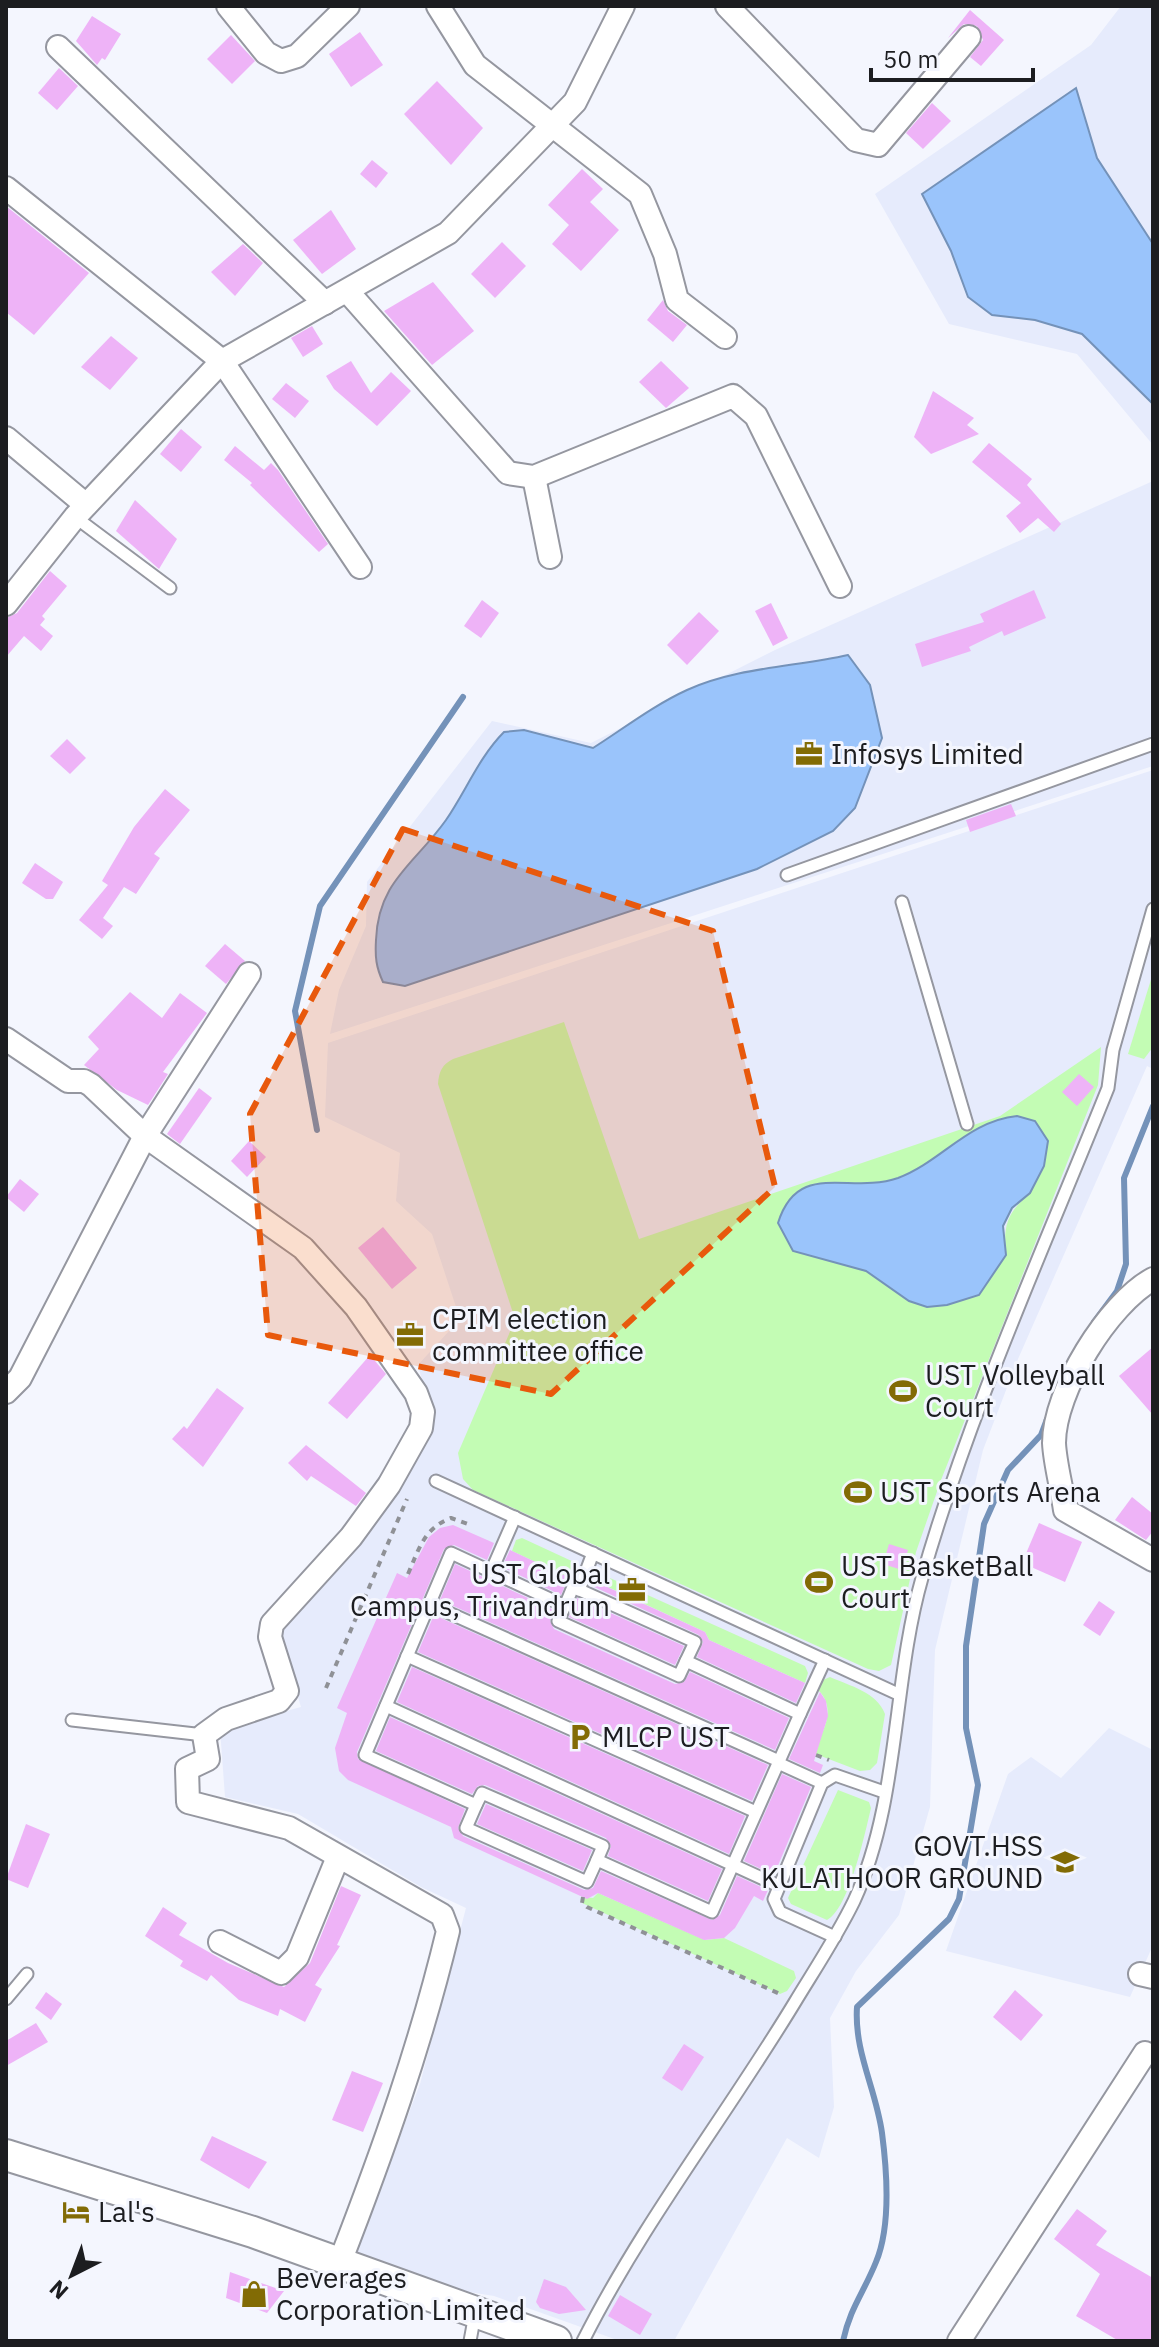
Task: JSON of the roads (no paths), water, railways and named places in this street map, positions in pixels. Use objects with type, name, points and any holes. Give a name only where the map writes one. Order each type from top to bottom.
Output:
[{"type":"main road","points":[[6,2155],[340,2262],[472,2327],[556,2341]]},
{"type":"street","points":[[228,6],[266,53],[281,61],[297,56],[348,6]]},
{"type":"street","points":[[438,6],[475,65],[640,194],[665,254],[677,300],[725,337]]},
{"type":"street","points":[[6,604],[80,511],[222,361],[448,233],[575,102],[623,6]]},
{"type":"street","points":[[727,6],[856,140],[878,145],[969,37]]},
{"type":"street","points":[[58,47],[325,303]]},
{"type":"street","points":[[6,188],[222,361],[360,567]]},
{"type":"street","points":[[348,292],[508,473],[534,477],[733,396],[756,416],[840,586]]},
{"type":"street","points":[[6,438],[80,511]]},
{"type":"street","points":[[534,477],[550,557]]},
{"type":"street","points":[[6,1392],[20,1378],[145,1136],[249,974]]},
{"type":"street","points":[[6,1039],[68,1081],[84,1081],[91,1085],[145,1136],[303,1248],[356,1307],[416,1393],[423,1412],[421,1428],[389,1485],[351,1537],[272,1624],[270,1637],[287,1691],[279,1701],[226,1719],[204,1735],[208,1759],[187,1769],[188,1802],[289,1828],[442,1915],[448,1931],[423,2033],[385,2145],[340,2262]]},
{"type":"street","points":[[1153,1279],[1127,1296],[1090,1346],[1059,1405],[1054,1443],[1065,1510],[1153,1560]]},
{"type":"street","points":[[220,1942],[269,1969],[281,1973],[290,1967],[297,1957],[338,1857]]},
{"type":"street","points":[[959,2341],[1145,2053]]},
{"type":"lane","points":[[80,511],[170,588]]},
{"type":"lane","points":[[787,875],[1153,744]]},
{"type":"lane","points":[[902,902],[967,1124]]},
{"type":"lane","points":[[583,2341],[641,2241],[835,1937],[855,1899],[875,1839],[898,1694],[921,1580],[955,1476],[1108,1088],[1113,1050],[1153,909]]},
{"type":"lane","points":[[436,1481],[898,1694]]},
{"type":"lane","points":[[491,1572],[515,1517]]},
{"type":"lane","points":[[476,1805],[365,1755],[451,1553],[565,1606]]},
{"type":"lane","points":[[579,1590],[593,1553]]},
{"type":"lane","points":[[573,1587],[579,1590],[695,1642],[679,1676],[558,1621],[573,1587]]},
{"type":"lane","points":[[429,1604],[822,1783]]},
{"type":"lane","points":[[407,1656],[756,1812]]},
{"type":"lane","points":[[597,1860],[712,1912],[825,1660]]},
{"type":"lane","points":[[686,1661],[800,1714]]},
{"type":"lane","points":[[386,1706],[779,1886]]},
{"type":"lane","points":[[72,1720],[204,1735]]},
{"type":"lane","points":[[835,1937],[780,1912],[774,1899],[822,1783],[835,1775],[884,1792]]},
{"type":"lane","points":[[482,1793],[603,1846],[587,1882],[466,1828],[476,1805],[482,1793]]},
{"type":"lane","points":[[6,1999],[27,1974]]},
{"type":"water","points":[[1076,88],[1097,158],[1153,244],[1153,404],[1082,334],[1035,320],[992,315],[968,297],[951,251],[922,194]]},
{"type":"water","points":[[848,655],[870,685],[882,738],[855,808],[833,831],[757,869],[405,986],[383,982],[377,967],[376,940],[383,903],[400,874],[446,820],[480,763],[504,732],[524,730],[593,748],[663,703],[706,682]]},
{"type":"water","points":[[1017,1116],[1035,1121],[1048,1141],[1044,1166],[1030,1193],[1012,1208],[1003,1226],[1006,1255],[979,1295],[947,1305],[927,1307],[909,1301],[866,1271],[793,1251],[778,1223],[787,1203],[798,1191],[827,1183],[880,1182],[898,1178],[984,1126]]},
{"type":"waterway","points":[[317,1130],[295,1011],[320,906],[463,697]]},
{"type":"waterway","points":[[1094,1322],[1117,1291],[1126,1264],[1124,1178],[1153,1106]]},
{"type":"waterway","points":[[843,2341],[853,2309],[881,2248],[886,2215],[882,2133],[862,2055],[857,2007],[949,1919],[959,1899],[978,1785],[966,1728],[966,1646],[984,1524],[1008,1470],[1041,1435],[1047,1419]]},
{"type":"place","name":"Infosys Limited","points":[[809,754]]},
{"type":"place","name":"CPIM election committee office","points":[[410,1335]]},
{"type":"place","name":"UST Volleyball Court","points":[[903,1391]]},
{"type":"place","name":"UST Sports Arena","points":[[858,1492]]},
{"type":"place","name":"UST BasketBall Court","points":[[819,1582]]},
{"type":"place","name":"UST Global Campus, Trivandrum","points":[[632,1590]]},
{"type":"place","name":"MLCP UST","points":[[580,1737]]},
{"type":"place","name":"GOVT.HSS KULATHOOR GROUND","points":[[1065,1862]]},
{"type":"place","name":"Lal's","points":[[76,2212]]},
{"type":"place","name":"Beverages Corporation Limited","points":[[254,2294]]}]
